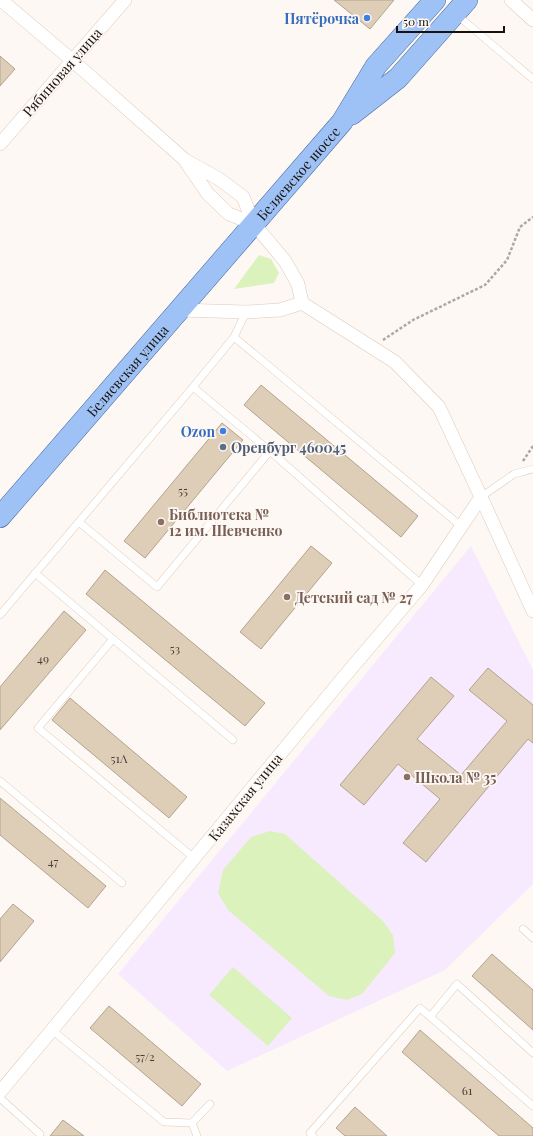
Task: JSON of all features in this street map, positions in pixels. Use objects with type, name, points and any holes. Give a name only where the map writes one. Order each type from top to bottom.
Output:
[{"type":"main road","name":"Беляевское шоссе","points":[[254,224],[342,122],[376,66],[434,0]]},
{"type":"main road","name":"Беляевское шоссе","points":[[342,122],[398,78],[461,7]]},
{"type":"main road","name":"Беляевская улица","points":[[0,517],[254,224]]},
{"type":"street","points":[[1,0],[72,60],[185,160],[219,179],[243,197],[254,224],[285,261],[298,284],[302,303],[395,362],[439,407],[482,497],[533,611]]},
{"type":"street","name":"Рябиновая улица","points":[[0,144],[125,0]]},
{"type":"street","points":[[511,0],[533,20]]},
{"type":"street","points":[[185,160],[208,194],[229,214],[254,224]]},
{"type":"street","points":[[179,310],[246,312],[280,310],[302,303]]},
{"type":"street","name":"Казахская улица","points":[[0,1092],[343,678],[422,585],[482,497]]},
{"type":"lane","points":[[461,7],[533,79]]},
{"type":"lane","points":[[0,615],[234,337],[246,312]]},
{"type":"lane","points":[[234,337],[461,526]]},
{"type":"lane","points":[[193,387],[270,451],[422,585]]},
{"type":"lane","points":[[79,522],[157,587],[270,451]]},
{"type":"lane","points":[[482,497],[514,474],[533,469]]},
{"type":"lane","points":[[35,573],[233,740]]},
{"type":"lane","points":[[113,639],[38,728],[194,858]]},
{"type":"lane","points":[[0,781],[122,883]]},
{"type":"lane","points":[[523,929],[533,938]]},
{"type":"lane","points":[[430,1016],[457,984],[533,1053]]},
{"type":"lane","points":[[313,1136],[310,1133],[420,1008],[533,1106]]},
{"type":"lane","points":[[52,1030],[164,1122],[192,1123],[210,1104]]},
{"type":"lane","points":[[0,1098],[40,1134]]},
{"type":"lane","points":[[192,1123],[197,1136]]},
{"type":"path","points":[[372,347],[413,320],[486,285],[507,260],[520,227],[533,217]]},
{"type":"shaded area","name":"Школа № 35","points":[[471,546],[533,670],[533,884],[445,970],[227,1071],[118,974]]},
{"type":"green space","points":[[259,255],[271,259],[279,273],[274,283],[234,289]]},
{"type":"green space","points":[[270,831],[285,834],[383,921],[393,935],[395,953],[362,994],[347,1000],[329,996],[228,910],[218,893],[223,870],[251,837]]},
{"type":"green space","points":[[233,967],[292,1018],[268,1046],[209,995]]},
{"type":"building","name":"Пятёрочка","points":[[334,0],[394,0],[370,29]]},
{"type":"building","points":[[0,56],[15,69],[0,86]]},
{"type":"building","points":[[261,385],[418,516],[401,537],[244,405]]},
{"type":"building","points":[[222,423],[243,440],[145,558],[124,541]]},
{"type":"building","points":[[311,546],[332,563],[261,649],[240,632]]},
{"type":"building","points":[[105,570],[265,703],[245,726],[86,594]]},
{"type":"building","points":[[64,611],[86,630],[0,730],[0,687]]},
{"type":"building","points":[[488,668],[533,705],[533,743],[528,739],[426,862],[403,843],[440,799],[398,764],[364,805],[340,785],[431,677],[454,696],[417,739],[461,775],[507,721],[469,690]]},
{"type":"building","points":[[70,698],[187,797],[169,818],[52,720]]},
{"type":"building","points":[[0,798],[106,886],[88,908],[0,835]]},
{"type":"building","points":[[13,904],[34,921],[0,962],[0,919]]},
{"type":"building","points":[[492,954],[533,990],[533,1030],[472,976]]},
{"type":"building","points":[[109,1006],[201,1084],[182,1106],[90,1028]]},
{"type":"building","points":[[420,1030],[533,1128],[533,1136],[499,1136],[402,1052]]},
{"type":"building","points":[[355,1107],[387,1136],[345,1136],[336,1128]]},
{"type":"building","points":[[63,1120],[84,1136],[50,1136]]},
{"type":"place","name":"Пятёрочка","points":[[367,18]]},
{"type":"place","name":"Ozon","points":[[223,431]]},
{"type":"place","name":"Оренбург 460045","points":[[223,447]]},
{"type":"place","name":"Библиотека № 12 им. Шевченко","points":[[161,522]]},
{"type":"place","name":"Детский сад № 27","points":[[287,597]]},
{"type":"place","name":"Школа № 35","points":[[407,777]]}]
